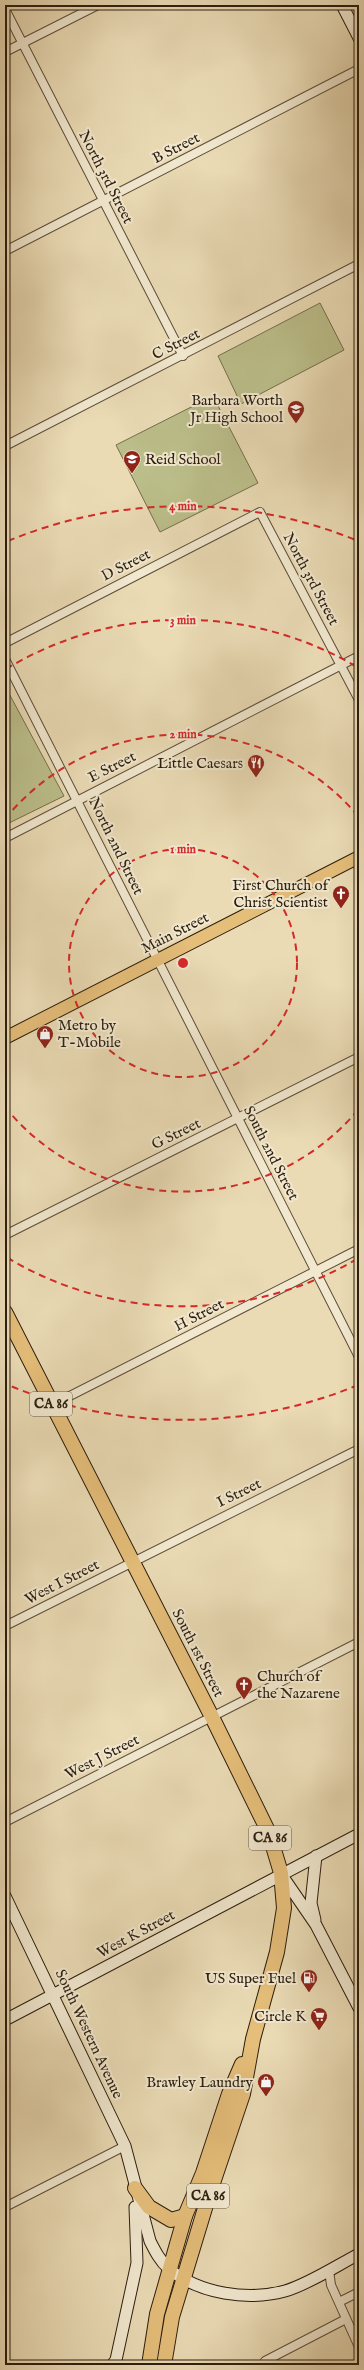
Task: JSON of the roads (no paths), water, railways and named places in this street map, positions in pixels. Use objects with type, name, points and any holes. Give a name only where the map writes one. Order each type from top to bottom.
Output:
[{"type":"highway","name":"South 1st Street","points":[[5,1312],[212,1717],[268,1833],[281,1873]]},
{"type":"highway","name":"CA 86","points":[[164,2365],[172,2317],[183,2278],[243,2094],[253,2039],[277,1952],[284,1908],[281,1873]]},
{"type":"highway","name":"CA 86","points":[[148,2364],[157,2314],[185,2216],[203,2172],[229,2094],[253,2039]]},
{"type":"highway","points":[[135,2188],[149,2208],[171,2220],[185,2216]]},
{"type":"main road","name":"Main Street","points":[[5,1038],[359,857]]},
{"type":"street","points":[[5,52],[98,5]]},
{"type":"street","points":[[342,5],[359,38]]},
{"type":"street","name":"North 3rd Street","points":[[5,9],[102,202],[183,356]]},
{"type":"street","name":"B Street","points":[[5,251],[359,69]]},
{"type":"street","name":"C Street","points":[[5,446],[183,356],[359,264]]},
{"type":"street","name":"North 3rd Street","points":[[260,512],[359,700]]},
{"type":"street","name":"D Street","points":[[5,643],[260,512]]},
{"type":"street","name":"E Street","points":[[5,838],[359,656]]},
{"type":"street","name":"North 2nd Street","points":[[5,659],[78,800],[157,960]]},
{"type":"street","name":"South 2nd Street","points":[[157,960],[359,1357]]},
{"type":"street","name":"G Street","points":[[5,1235],[359,1057]]},
{"type":"street","name":"H Street","points":[[52,1405],[359,1249]]},
{"type":"street","name":"I Street","points":[[132,1562],[359,1449]]},
{"type":"street","name":"West I Street","points":[[5,1626],[132,1562]]},
{"type":"street","name":"West J Street","points":[[5,1822],[359,1642]]},
{"type":"street","name":"West K Street","points":[[5,2020],[281,1873],[359,1834]]},
{"type":"street","points":[[316,1856],[311,1903],[316,1925]]},
{"type":"street","name":"South 1st Street","points":[[281,1873],[316,1925],[359,2008]]},
{"type":"street","name":"South Western Avenue","points":[[5,1896],[54,1995],[125,2146],[150,2241],[156,2254],[169,2268],[183,2278],[224,2293],[254,2297],[286,2290],[359,2254]]},
{"type":"street","points":[[5,2207],[125,2146]]},
{"type":"street","name":"South Western Avenue","points":[[112,2365],[116,2360],[137,2264],[135,2188]]},
{"type":"street","points":[[329,2270],[331,2285],[359,2347]]},
{"type":"street","points":[[338,2302],[359,2292]]},
{"type":"street","points":[[268,2365],[265,2361],[346,2319]]},
{"type":"place","name":"Barbara Worth Jr High School","points":[[296,424]]},
{"type":"place","name":"Reid School","points":[[132,474]]},
{"type":"place","name":"Little Caesars","points":[[256,778]]},
{"type":"place","name":"First Church of Christ Scientist","points":[[341,909]]},
{"type":"place","name":"Metro by T-Mobile","points":[[45,1049]]},
{"type":"place","name":"Church of the Nazarene","points":[[244,1700]]},
{"type":"place","name":"US Super Fuel","points":[[309,1993]]},
{"type":"place","name":"Circle K","points":[[319,2031]]},
{"type":"place","name":"Brawley Laundry","points":[[266,2097]]}]
